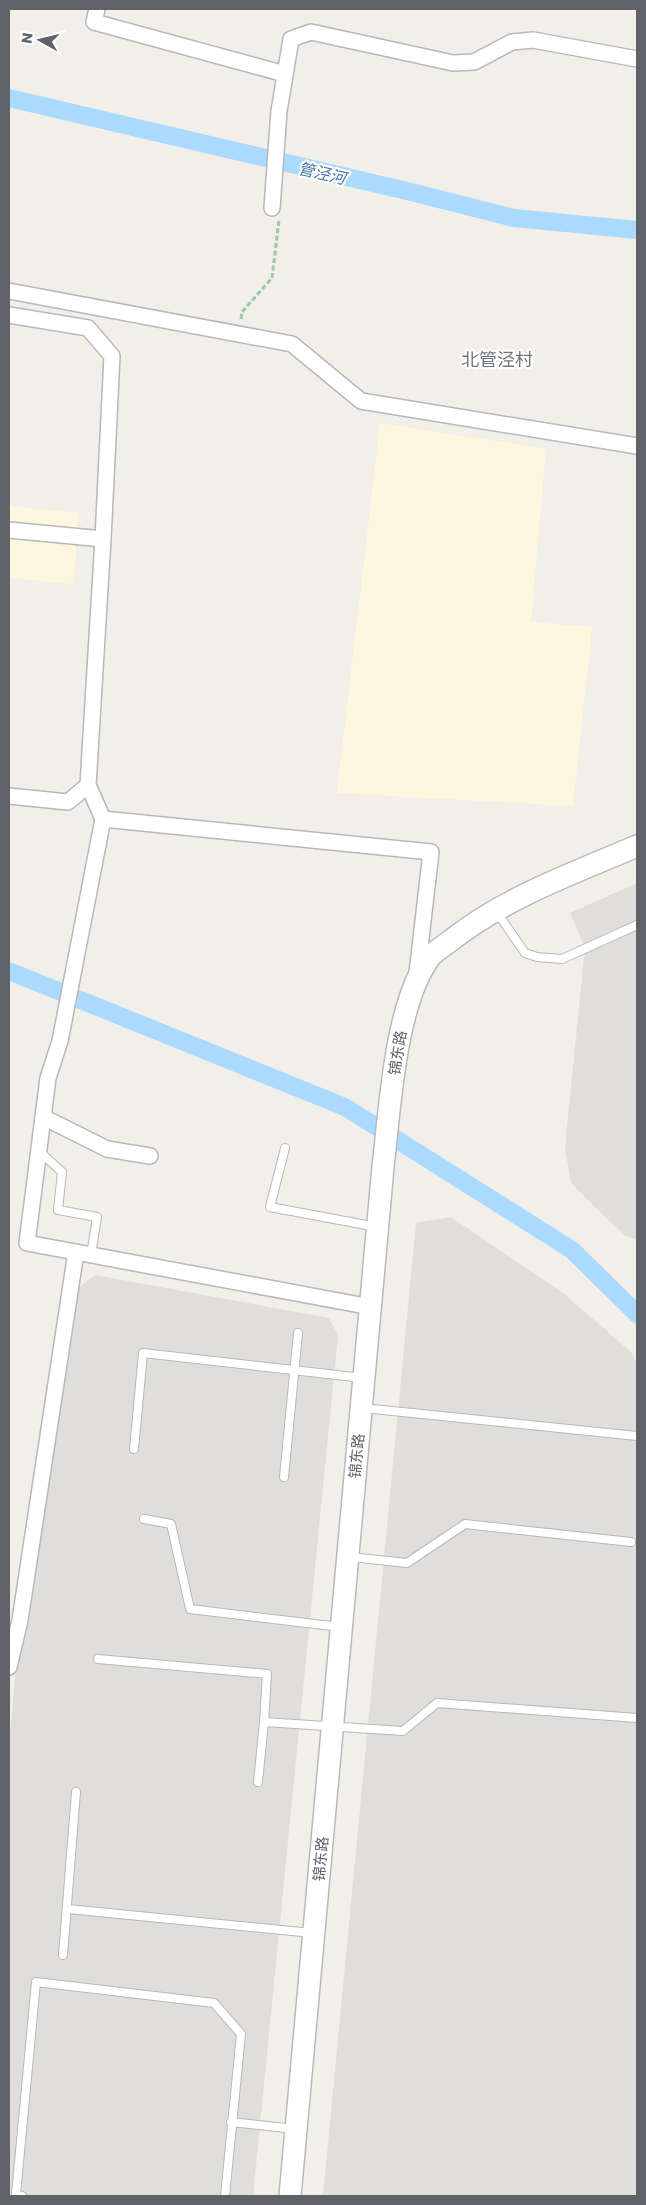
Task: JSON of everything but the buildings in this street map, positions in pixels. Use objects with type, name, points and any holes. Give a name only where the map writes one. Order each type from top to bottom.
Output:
[{"type":"main road","name":"锦东路","points":[[290,2196],[383,1167],[404,1014],[416,983],[431,956],[469,927],[518,897],[637,846]]},
{"type":"street","points":[[97,9],[94,22],[285,74]]},
{"type":"street","points":[[272,208],[278,124],[290,39],[311,32],[453,63],[474,62],[512,42],[533,40],[637,59]]},
{"type":"street","points":[[9,291],[292,344],[361,401],[637,446]]},
{"type":"street","points":[[9,314],[88,328],[112,356],[88,785],[103,819],[60,1041],[48,1078],[27,1243],[371,1307]]},
{"type":"street","points":[[9,530],[103,539]]},
{"type":"street","points":[[9,796],[68,802],[88,785]]},
{"type":"street","points":[[103,819],[431,852],[416,983]]},
{"type":"street","points":[[43,1117],[107,1149],[150,1156]]},
{"type":"street","points":[[9,1667],[20,1620],[76,1252]]},
{"type":"lane","points":[[496,910],[525,953],[537,957],[562,959],[637,925]]},
{"type":"lane","points":[[285,1148],[270,1207],[378,1228]]},
{"type":"lane","points":[[39,1151],[62,1172],[58,1210],[97,1217],[91,1255]]},
{"type":"lane","points":[[284,1477],[298,1332]]},
{"type":"lane","points":[[134,1449],[143,1354],[363,1378]]},
{"type":"lane","points":[[362,1407],[637,1436]]},
{"type":"lane","points":[[144,1519],[171,1524],[190,1609],[342,1627]]},
{"type":"lane","points":[[348,1557],[406,1563],[465,1524],[631,1542]]},
{"type":"lane","points":[[98,1659],[267,1674],[258,1782]]},
{"type":"lane","points":[[264,1722],[403,1731],[437,1703],[637,1718]]},
{"type":"lane","points":[[63,1955],[76,1792]]},
{"type":"lane","points":[[68,1909],[314,1933]]},
{"type":"lane","points":[[22,2196],[16,2194],[36,1982],[214,2003],[241,2034],[225,2196]]},
{"type":"lane","points":[[231,2122],[296,2129]]},
{"type":"path","points":[[238,333],[242,312],[272,278],[279,219],[272,208]]},
{"type":"shaded area","points":[[380,423],[546,449],[531,622],[592,627],[573,806],[337,793]]},
{"type":"shaded area","points":[[9,506],[78,513],[74,584],[9,578]]},
{"type":"shaded area","points":[[637,883],[637,1240],[624,1235],[571,1183],[565,1147],[585,948],[570,913]]},
{"type":"shaded area","points":[[451,1217],[563,1293],[631,1352],[637,1363],[637,2196],[323,2196],[416,1223]]},
{"type":"shaded area","points":[[95,1275],[329,1318],[338,1335],[253,2196],[9,2196],[9,1747],[20,1620],[69,1295]]},
{"type":"waterway","name":"管泾河","points":[[9,98],[407,191],[514,218],[637,230]]},
{"type":"waterway","points":[[9,971],[345,1107],[572,1250],[637,1314]]},
{"type":"district","name":"北管泾村","points":[[497,360]]}]
